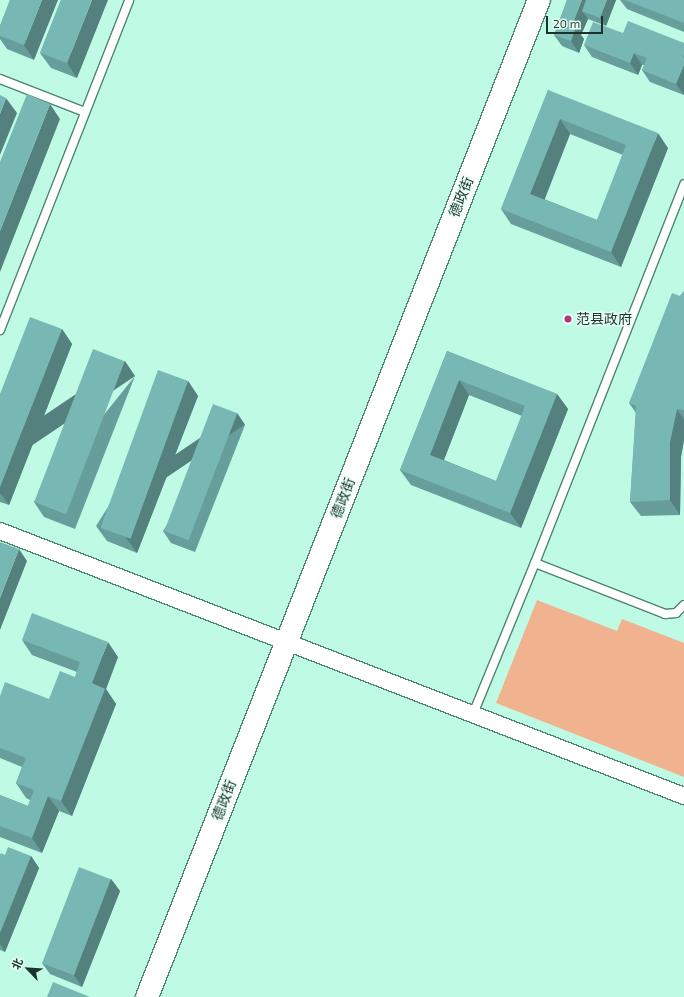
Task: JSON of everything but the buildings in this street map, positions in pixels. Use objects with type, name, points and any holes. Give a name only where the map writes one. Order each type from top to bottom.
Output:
[{"type":"street","name":"德政街","points":[[147,997],[539,0]]},
{"type":"street","points":[[0,531],[684,796]]},
{"type":"lane","points":[[0,330],[129,0]]},
{"type":"lane","points":[[0,78],[85,112]]},
{"type":"lane","points":[[473,714],[535,563],[684,184]]},
{"type":"lane","points":[[535,563],[665,614],[676,613],[684,605]]},
{"type":"shaded area","points":[[537,600],[617,631],[622,619],[684,643],[684,777],[496,703]]},
{"type":"place","name":"范县政府","points":[[568,319]]}]
